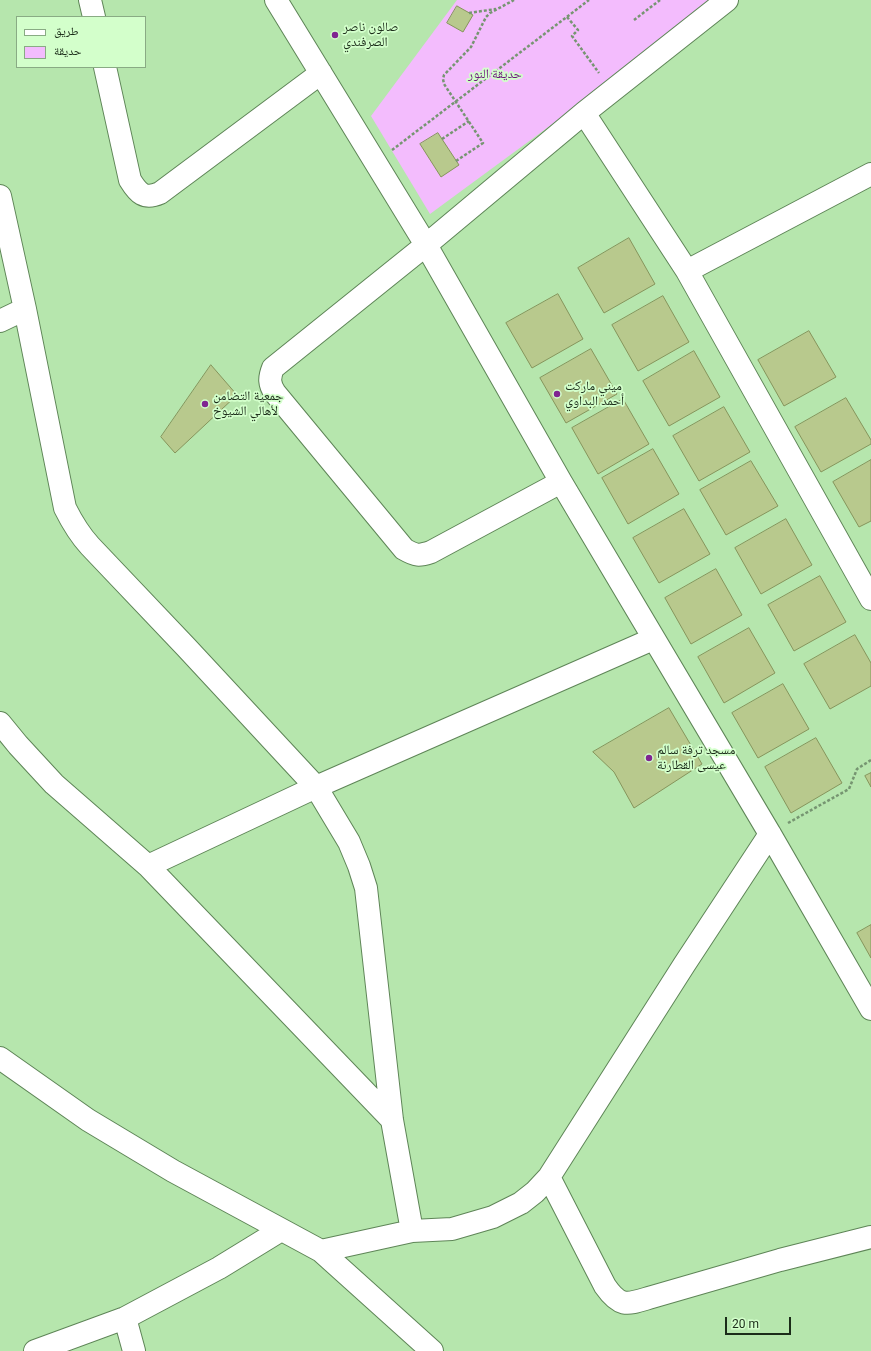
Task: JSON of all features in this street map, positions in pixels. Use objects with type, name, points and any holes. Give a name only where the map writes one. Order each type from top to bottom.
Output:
[{"type":"street","points":[[90,0],[94,16]]},
{"type":"street","points":[[276,0],[426,245],[561,482],[770,834],[871,1008]]},
{"type":"street","points":[[561,482],[432,552],[421,555],[414,554],[404,549],[275,393],[270,386],[270,377],[273,368],[426,245],[584,113],[727,0]]},
{"type":"street","points":[[105,68],[130,180],[136,190],[143,195],[152,197],[160,193],[320,73]]},
{"type":"street","points":[[584,113],[687,271],[871,599]]},
{"type":"street","points":[[687,271],[871,174]]},
{"type":"street","points":[[0,196],[25,309],[65,508],[71,521],[78,533],[186,646],[316,787],[349,842],[359,866],[366,888],[392,1120],[412,1231]]},
{"type":"street","points":[[0,321],[25,309]]},
{"type":"street","points":[[148,866],[316,787],[653,638]]},
{"type":"street","points":[[0,723],[54,784],[148,866],[392,1120]]},
{"type":"street","points":[[322,1251],[412,1231],[452,1230],[493,1217],[521,1203],[535,1192],[549,1178],[684,965],[770,834]]},
{"type":"street","points":[[0,1058],[88,1120],[174,1171],[322,1251],[432,1351]]},
{"type":"street","points":[[549,1178],[604,1286],[612,1297],[622,1302],[632,1303],[780,1260],[871,1238]]},
{"type":"street","points":[[35,1351],[125,1318],[219,1268],[281,1230]]},
{"type":"street","points":[[125,1318],[134,1351]]},
{"type":"path","points":[[456,161],[483,143],[444,84],[444,75],[471,47],[486,17],[490,13],[514,0]]},
{"type":"path","points":[[376,163],[589,0]]},
{"type":"path","points":[[634,20],[659,0]]},
{"type":"path","points":[[469,13],[499,8]]},
{"type":"path","points":[[567,17],[578,30],[572,36],[586,58],[603,78]]},
{"type":"path","points":[[442,139],[469,121]]},
{"type":"path","points":[[770,834],[849,788],[857,769],[871,760]]},
{"type":"shaded area","points":[[0,0],[871,0],[871,1351],[0,1351]]},
{"type":"green space","name":"حديقة النور","points":[[457,0],[721,0],[430,214],[371,116]]},
{"type":"building","points":[[457,6],[473,15],[463,32],[447,23]]},
{"type":"building","points":[[438,133],[459,165],[441,177],[420,144]]},
{"type":"building","points":[[629,238],[655,284],[604,313],[578,268]]},
{"type":"building","points":[[558,294],[583,339],[532,368],[506,323]]},
{"type":"building","points":[[663,296],[689,342],[638,371],[612,325]]},
{"type":"building","points":[[809,331],[836,377],[784,406],[758,360]]},
{"type":"building","points":[[591,349],[617,394],[566,423],[540,378]]},
{"type":"building","points":[[694,351],[720,397],[669,426],[643,381]]},
{"type":"building","name":"جمعية التضامن لأهالي الشيوخ","points":[[211,365],[237,395],[175,453],[161,437]]},
{"type":"building","points":[[846,398],[871,440],[871,444],[821,472],[795,427]]},
{"type":"building","points":[[623,399],[649,444],[598,474],[572,428]]},
{"type":"building","points":[[724,407],[750,452],[699,481],[673,436]]},
{"type":"building","points":[[653,449],[679,494],[628,524],[602,478]]},
{"type":"building","points":[[871,460],[871,521],[859,527],[833,482]]},
{"type":"building","points":[[751,461],[778,506],[726,535],[700,490]]},
{"type":"building","points":[[684,509],[710,554],[659,583],[633,538]]},
{"type":"building","points":[[786,519],[812,565],[761,594],[735,548]]},
{"type":"building","points":[[716,569],[742,615],[691,644],[665,598]]},
{"type":"building","points":[[820,576],[846,622],[794,651],[768,605]]},
{"type":"building","points":[[749,628],[775,673],[724,703],[698,657]]},
{"type":"building","points":[[855,635],[871,663],[871,686],[830,709],[804,664]]},
{"type":"building","points":[[783,684],[809,729],[758,758],[732,713]]},
{"type":"building","name":"مسجد ترفة سالم عيسى القطارنة","points":[[669,708],[702,764],[634,808],[614,772],[593,752]]},
{"type":"building","points":[[816,738],[842,783],[791,813],[765,767]]},
{"type":"building","points":[[871,773],[871,787],[865,776]]},
{"type":"building","points":[[871,925],[871,958],[857,933]]},
{"type":"place","name":"صالون ناصر الصرفندي","points":[[335,35]]},
{"type":"place","name":"ميني ماركت أحمد البداوي","points":[[557,394]]},
{"type":"place","name":"جمعية التضامن لأهالي الشيوخ","points":[[205,404]]},
{"type":"place","name":"مسجد ترفة سالم عيسى القطارنة","points":[[649,758]]}]
